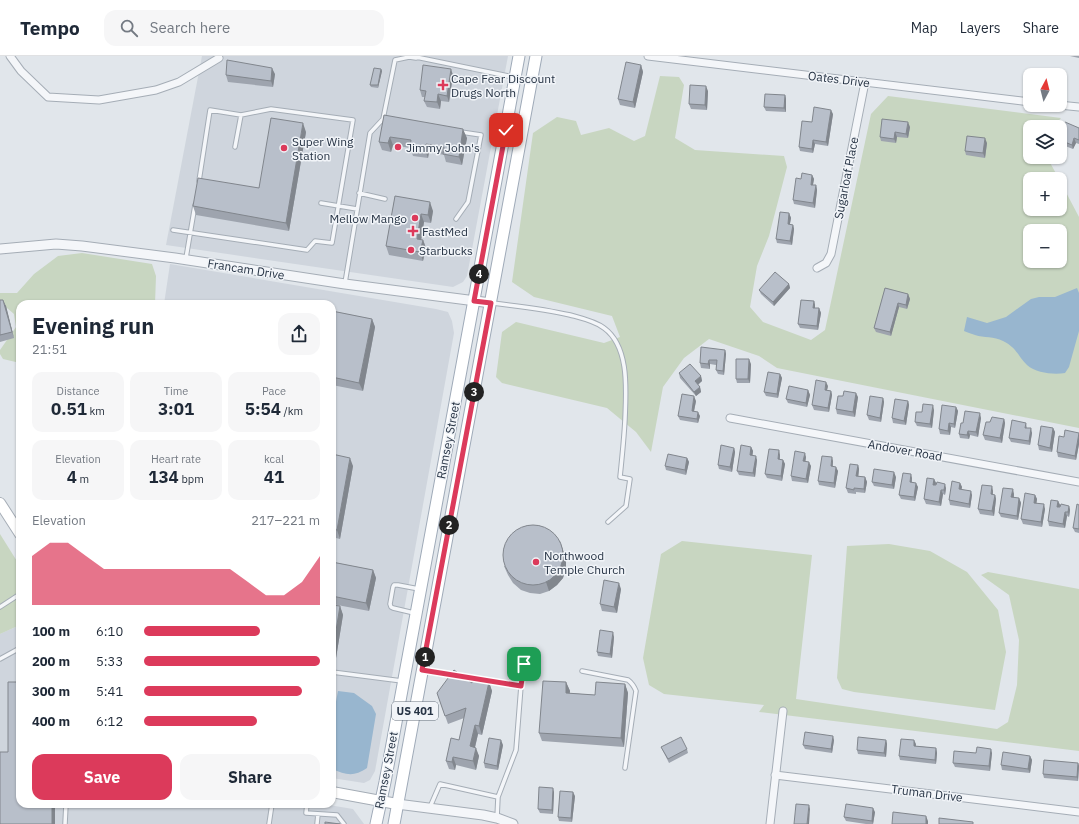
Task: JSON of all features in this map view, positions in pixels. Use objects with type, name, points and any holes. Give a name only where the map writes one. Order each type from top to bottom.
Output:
[{"type":"main road","name":"Ramsey Street","points":[[376,824],[519,56]]},
{"type":"main road","name":"Ramsey Street","points":[[394,824],[536,56]]},
{"type":"main road","points":[[0,503],[16,528]]},
{"type":"main road","points":[[336,793],[397,804]]},
{"type":"street","points":[[10,56],[21,71],[48,97],[99,100],[156,90],[179,82],[219,58]]},
{"type":"street","name":"Oates Drive","points":[[648,56],[1023,101]]},
{"type":"street","name":"Sugarloaf Place","points":[[818,268],[826,263],[831,254],[865,82]]},
{"type":"street","points":[[1067,106],[1079,107]]},
{"type":"street","name":"Francam Drive","points":[[0,250],[43,245],[68,244],[186,259],[344,284],[491,303]]},
{"type":"street","name":"Andover Road","points":[[730,418],[1079,482]]},
{"type":"street","points":[[770,824],[783,711]]},
{"type":"street","name":"Truman Drive","points":[[775,775],[1079,812]]},
{"type":"street","points":[[397,804],[472,813],[497,818],[513,824]]},
{"type":"lane","points":[[344,284],[370,133],[383,119],[394,60],[416,57],[515,78]]},
{"type":"lane","points":[[173,230],[307,250],[315,240],[332,243],[353,120],[271,109],[240,114],[210,110],[198,187]]},
{"type":"lane","points":[[235,147],[240,114]]},
{"type":"lane","points":[[383,119],[390,120]]},
{"type":"lane","points":[[456,219],[468,202],[481,135],[458,132]]},
{"type":"lane","points":[[359,194],[385,199]]},
{"type":"lane","points":[[186,259],[195,202]]},
{"type":"lane","points":[[321,203],[357,209]]},
{"type":"lane","points":[[491,303],[548,310],[576,317],[604,328],[615,340],[621,355],[626,379],[620,477],[630,479],[626,506],[608,522]]},
{"type":"lane","points":[[416,613],[393,608],[390,604],[394,585],[420,589]]},
{"type":"lane","points":[[0,607],[16,597]]},
{"type":"lane","points":[[0,659],[16,650]]},
{"type":"lane","points":[[497,818],[498,797],[516,750],[524,664]]},
{"type":"lane","points":[[422,670],[521,686]]},
{"type":"lane","points":[[582,671],[628,680],[635,688],[636,692],[625,768]]},
{"type":"lane","points":[[336,673],[403,681]]},
{"type":"lane","points":[[429,808],[440,784],[498,797]]},
{"type":"lane","points":[[65,824],[66,808]]},
{"type":"lane","points":[[269,824],[271,808]]},
{"type":"lane","points":[[307,808],[306,813],[337,815],[344,824]]},
{"type":"lane","points":[[317,824],[318,814]]},
{"type":"shaded area","points":[[202,56],[508,56],[467,276],[463,282],[453,287],[166,245]]},
{"type":"shaded area","points":[[170,264],[436,309],[448,312],[452,321],[454,333],[375,771],[370,780],[364,783],[336,779],[336,300],[165,300]]},
{"type":"shaded area","points":[[16,627],[16,808],[336,808],[336,806],[353,809],[364,824],[0,824],[0,634]]},
{"type":"green space","points":[[660,76],[679,77],[684,85],[675,138],[695,150],[784,156],[787,167],[769,236],[757,266],[750,307],[763,322],[811,340],[825,330],[871,114],[888,96],[1061,118],[1059,120],[1023,120],[1023,164],[1051,164],[1055,172],[1023,172],[1023,216],[1067,216],[1067,194],[1079,217],[1079,428],[777,368],[759,356],[709,339],[684,358],[663,387],[651,452],[636,432],[607,408],[502,383],[496,377],[502,332],[516,322],[604,343],[620,337],[612,316],[534,297],[512,282],[533,133],[557,117],[576,121],[581,135],[609,128],[634,141],[645,136]]},
{"type":"green space","points":[[82,253],[152,264],[156,276],[155,300],[16,300],[16,327],[14,314],[0,302],[0,293],[17,293],[34,274],[58,256]]},
{"type":"green space","points":[[16,327],[16,362],[3,359],[0,354],[0,350]]},
{"type":"green space","points":[[0,534],[16,560],[16,627],[0,634]]},
{"type":"green space","points":[[682,541],[812,555],[796,699],[997,729],[1008,722],[1017,685],[1019,640],[1009,595],[981,575],[988,572],[1079,589],[1079,751],[759,712],[764,705],[664,694],[649,685],[643,658],[661,554]]},
{"type":"green space","points":[[889,544],[930,551],[967,572],[998,610],[1006,652],[995,710],[854,692],[842,689],[837,678],[847,546]]},
{"type":"water","points":[[1077,288],[1079,293],[1079,331],[1069,367],[1065,373],[1056,374],[1035,370],[1027,365],[1014,349],[1003,341],[996,338],[978,336],[964,331],[967,317],[987,323],[1006,317],[1031,299],[1039,297],[1055,297]]},
{"type":"water","points":[[338,691],[354,693],[372,706],[376,714],[367,768],[358,773],[346,774],[336,771],[336,702]]},
{"type":"building","points":[[227,60],[272,68],[271,81],[226,75]]},
{"type":"building","points":[[626,62],[641,65],[633,102],[618,99]]},
{"type":"building","points":[[423,65],[451,69],[447,96],[438,94],[437,102],[424,101],[426,91],[420,90]]},
{"type":"building","points":[[374,68],[381,69],[378,85],[370,85]]},
{"type":"building","points":[[690,85],[706,86],[705,105],[689,104]]},
{"type":"building","points":[[765,94],[785,95],[784,108],[764,107]]},
{"type":"building","points":[[814,107],[831,110],[826,142],[813,140],[812,149],[799,147],[802,121],[812,122]]},
{"type":"building","points":[[384,115],[463,129],[459,157],[443,154],[444,147],[426,144],[425,150],[410,147],[411,140],[390,137],[388,143],[379,142]]},
{"type":"building","points":[[271,118],[303,123],[286,223],[193,206],[198,178],[259,188]]},
{"type":"building","points":[[882,119],[908,122],[906,134],[895,132],[894,139],[880,137]]},
{"type":"building","points":[[1067,123],[1079,128],[1079,140],[1074,138],[1072,145],[1067,143]]},
{"type":"building","points":[[967,136],[985,138],[983,153],[965,151]]},
{"type":"building","points":[[802,173],[812,175],[811,185],[816,185],[813,203],[793,200],[796,178],[801,179]]},
{"type":"building","points":[[395,196],[430,202],[428,215],[421,214],[417,239],[423,240],[420,252],[386,246]]},
{"type":"building","points":[[780,212],[789,213],[788,224],[793,225],[790,241],[776,239]]},
{"type":"building","points":[[775,272],[789,284],[773,302],[759,290]]},
{"type":"building","points":[[885,288],[908,294],[906,305],[898,303],[890,332],[874,328]]},
{"type":"building","points":[[0,300],[3,300],[12,332],[0,335]]},
{"type":"building","points":[[801,300],[814,301],[813,308],[819,308],[817,326],[798,324]]},
{"type":"building","points":[[336,312],[372,319],[359,383],[336,378]]},
{"type":"building","points":[[701,347],[725,350],[723,371],[716,370],[717,360],[709,360],[708,364],[700,363]]},
{"type":"building","points":[[736,359],[749,359],[748,379],[736,379]]},
{"type":"building","points":[[690,364],[701,376],[695,381],[700,387],[694,392],[679,373]]},
{"type":"building","points":[[768,372],[780,374],[777,394],[764,392]]},
{"type":"building","points":[[816,380],[826,382],[825,390],[831,391],[828,408],[812,405]]},
{"type":"building","points":[[789,386],[808,390],[806,403],[786,399]]},
{"type":"building","points":[[844,391],[856,393],[853,412],[836,409],[838,396],[843,396]]},
{"type":"building","points":[[682,394],[694,396],[692,411],[698,412],[697,419],[678,416]]},
{"type":"building","points":[[870,396],[883,398],[880,418],[867,415]]},
{"type":"building","points":[[895,399],[908,401],[904,421],[892,418]]},
{"type":"building","points":[[923,404],[933,405],[930,424],[915,422],[916,412],[922,412]]},
{"type":"building","points":[[942,405],[956,407],[954,424],[949,423],[948,431],[939,429]]},
{"type":"building","points":[[965,411],[980,413],[976,432],[968,431],[967,435],[959,434]]},
{"type":"building","points":[[992,417],[1004,419],[1000,438],[983,435],[986,422],[990,422]]},
{"type":"building","points":[[1012,420],[1026,423],[1025,428],[1031,428],[1029,441],[1009,438]]},
{"type":"building","points":[[1041,426],[1053,428],[1050,448],[1038,445]]},
{"type":"building","points":[[1065,430],[1079,433],[1075,456],[1057,452],[1059,436],[1064,437]]},
{"type":"building","points":[[721,445],[734,448],[730,467],[718,465]]},
{"type":"building","points":[[741,445],[751,447],[750,455],[756,456],[753,473],[737,471]]},
{"type":"building","points":[[769,449],[779,450],[778,459],[783,460],[781,476],[765,474]]},
{"type":"building","points":[[795,451],[805,453],[803,461],[809,462],[806,479],[791,476]]},
{"type":"building","points":[[668,454],[687,458],[685,470],[665,466]]},
{"type":"building","points":[[336,455],[350,458],[336,530]]},
{"type":"building","points":[[822,456],[832,457],[831,466],[836,467],[834,483],[818,481]]},
{"type":"building","points":[[850,464],[858,465],[856,476],[865,477],[864,489],[854,488],[854,490],[846,488]]},
{"type":"building","points":[[874,469],[894,472],[892,485],[872,482]]},
{"type":"building","points":[[903,473],[911,474],[910,482],[916,483],[914,497],[899,495]]},
{"type":"building","points":[[927,478],[934,479],[933,485],[936,485],[937,482],[945,484],[944,490],[941,490],[939,502],[924,499]]},
{"type":"building","points":[[952,481],[960,483],[959,489],[971,491],[969,504],[949,500]]},
{"type":"building","points":[[982,485],[992,486],[991,494],[995,495],[992,511],[978,509]]},
{"type":"building","points":[[1003,488],[1013,489],[1011,497],[1019,498],[1017,516],[999,513]]},
{"type":"building","points":[[1025,493],[1035,495],[1034,503],[1044,504],[1041,522],[1021,519]]},
{"type":"building","points":[[1051,500],[1058,501],[1057,507],[1060,507],[1061,504],[1069,506],[1068,512],[1065,512],[1063,524],[1048,521]]},
{"type":"building","points":[[1077,504],[1079,505],[1079,529],[1073,528]]},
{"type":"building","name":"Northwood Temple Church","points":[[527,525],[539,525],[550,530],[558,538],[563,549],[561,567],[550,580],[539,585],[527,585],[516,580],[508,572],[503,561],[503,549],[508,538],[516,530]]},
{"type":"building","points":[[336,563],[373,570],[366,603],[336,597]]},
{"type":"building","points":[[604,580],[619,583],[614,607],[600,604]]},
{"type":"building","points":[[336,606],[340,606],[336,631]]},
{"type":"building","points":[[600,630],[613,632],[610,654],[597,652]]},
{"type":"building","points":[[454,670],[472,683],[473,678],[489,682],[479,726],[475,725],[470,746],[476,748],[473,761],[453,757],[452,762],[446,761],[451,738],[459,740],[466,708],[445,716],[437,693]]},
{"type":"building","points":[[543,681],[566,682],[566,693],[595,695],[596,682],[625,684],[621,738],[539,733]]},
{"type":"building","points":[[8,682],[16,682],[16,808],[52,808],[52,824],[0,824],[0,752],[8,752]]},
{"type":"building","points":[[805,732],[833,736],[831,749],[803,745]]},
{"type":"building","points":[[681,737],[687,749],[668,759],[661,747]]},
{"type":"building","points":[[858,737],[886,740],[884,753],[857,750]]},
{"type":"building","points":[[489,738],[501,740],[497,766],[484,763]]},
{"type":"building","points":[[901,739],[914,740],[914,746],[936,748],[935,760],[899,756]]},
{"type":"building","points":[[977,747],[991,749],[989,766],[953,763],[954,751],[976,753]]},
{"type":"building","points":[[1003,752],[1030,756],[1028,769],[1001,765]]},
{"type":"building","points":[[1044,760],[1078,763],[1077,777],[1043,774]]},
{"type":"building","points":[[539,787],[553,788],[552,810],[538,809]]},
{"type":"building","points":[[560,791],[573,792],[571,818],[558,817]]},
{"type":"building","points":[[796,804],[809,805],[807,824],[794,824]]},
{"type":"building","points":[[846,804],[873,808],[872,821],[844,817]]},
{"type":"building","points":[[893,812],[926,816],[926,824],[892,824]]},
{"type":"building","points":[[939,818],[973,822],[973,824],[939,824]]},
{"type":"building","points":[[325,822],[340,824],[325,824]]},
{"type":"place","name":"Cape Fear Discount Drugs North","points":[[443,85]]},
{"type":"place","name":"Jimmy John's","points":[[398,147]]},
{"type":"place","name":"Super Wing Station","points":[[284,148]]},
{"type":"place","name":"Mellow Mango","points":[[415,218]]},
{"type":"place","name":"FastMed","points":[[413,231]]},
{"type":"place","name":"Starbucks","points":[[411,250]]},
{"type":"place","name":"Northwood Temple Church","points":[[536,562]]},
{"type":"route","points":[[506,130],[474,301],[491,303],[422,670],[521,686],[524,664]]}]
